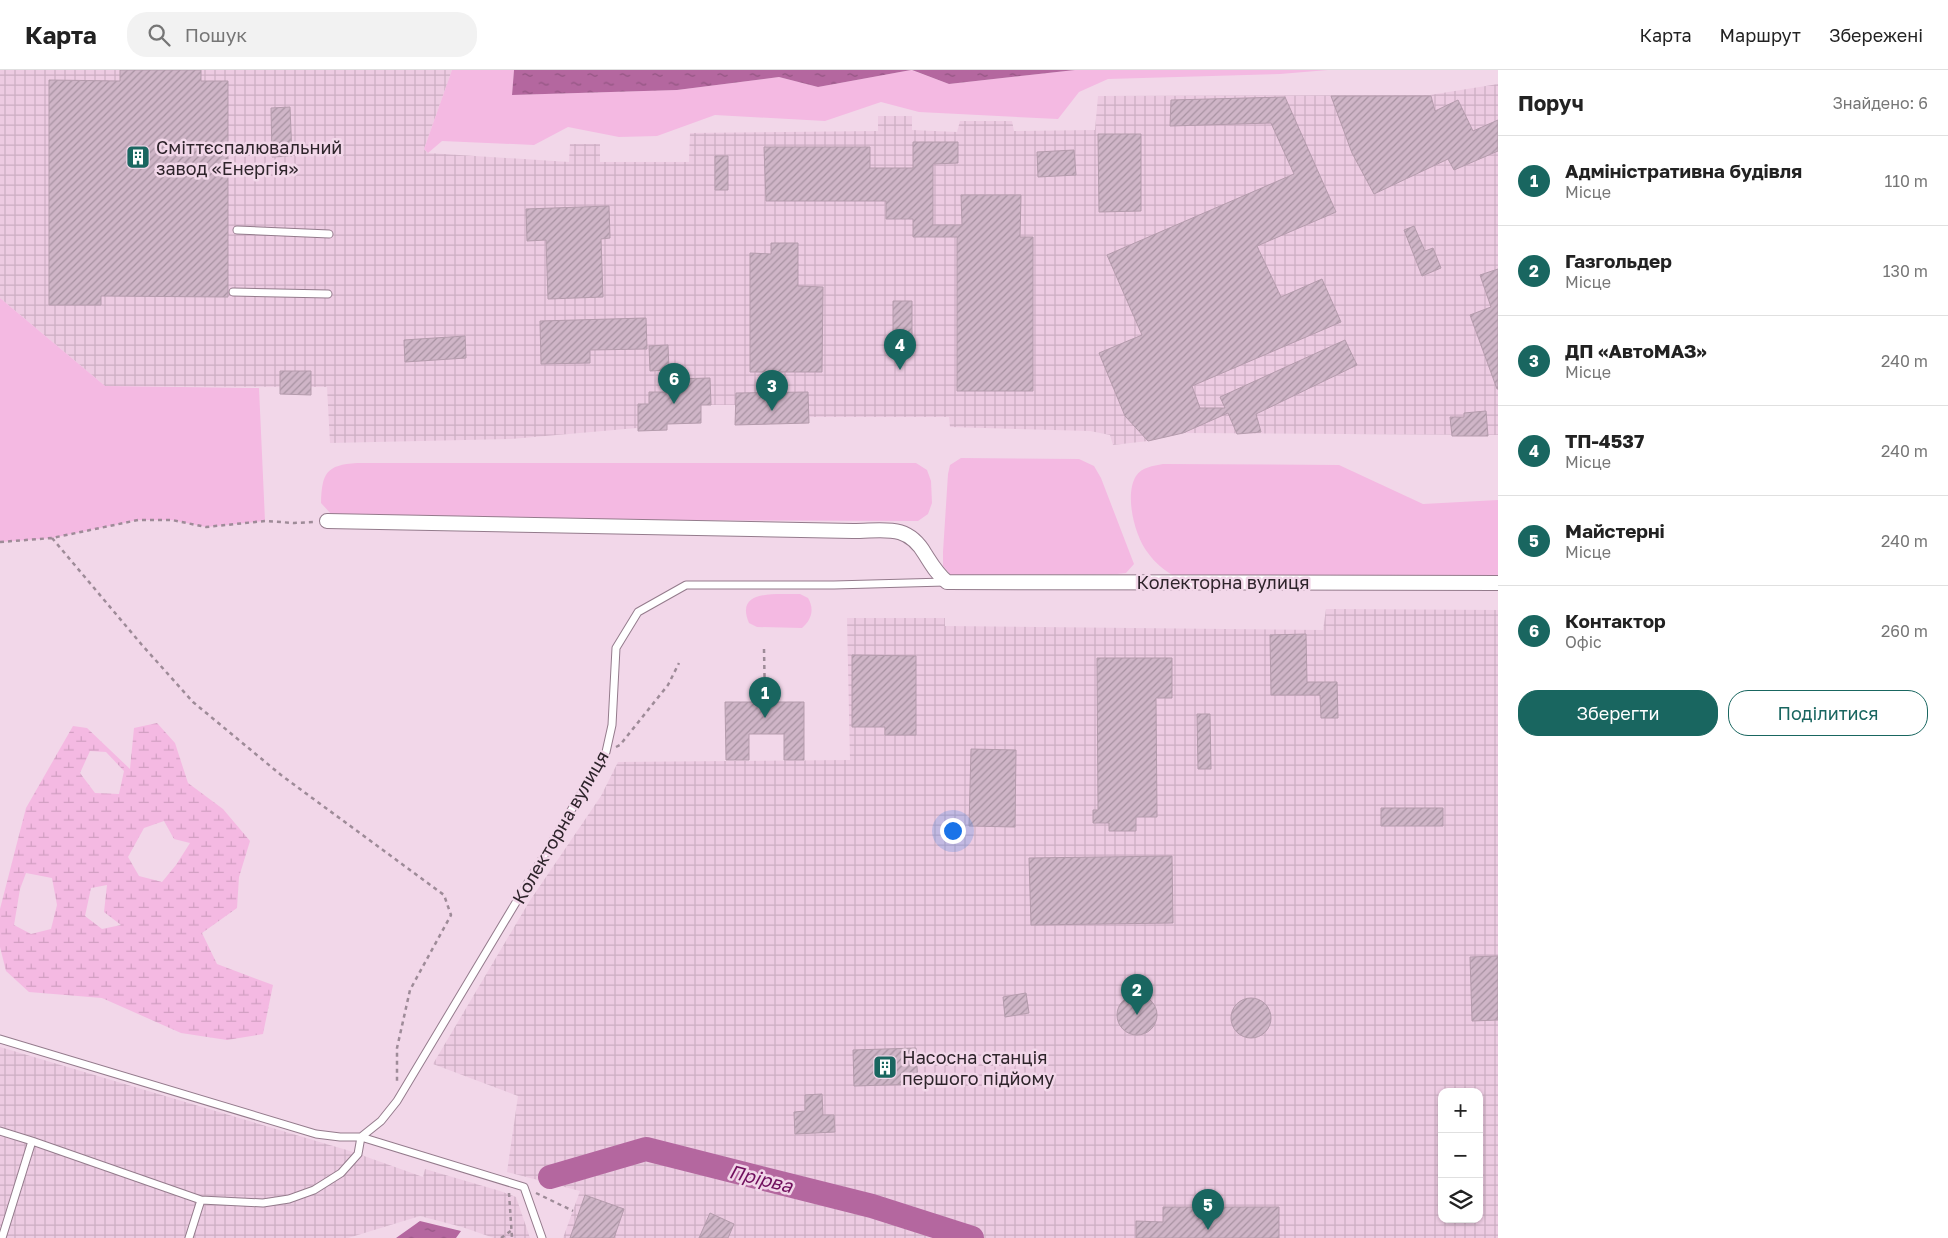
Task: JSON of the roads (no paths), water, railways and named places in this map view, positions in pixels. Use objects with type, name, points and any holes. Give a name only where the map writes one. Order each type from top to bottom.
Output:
[{"type":"street","points":[[328,521],[843,531],[896,530],[907,534],[915,541],[930,564],[947,582]]},
{"type":"street","name":"Колекторна вулиця","points":[[947,582],[1498,583]]},
{"type":"lane","points":[[237,230],[329,234]]},
{"type":"lane","points":[[233,292],[328,294]]},
{"type":"lane","name":"Колекторна вулиця","points":[[361,1137],[381,1121],[397,1101],[606,752],[612,724],[616,648],[638,612],[686,585],[834,585],[947,582]]},
{"type":"lane","points":[[0,1040],[316,1134],[361,1137],[524,1187],[542,1238]]},
{"type":"lane","points":[[0,1131],[201,1200],[263,1203],[289,1199],[314,1190],[341,1173],[358,1154],[361,1137]]},
{"type":"lane","points":[[2,1238],[32,1141]]},
{"type":"lane","points":[[189,1238],[201,1200]]},
{"type":"water","points":[[514,70],[911,70],[818,87],[779,77],[677,90],[512,95]]},
{"type":"water","points":[[912,70],[1075,70],[949,84]]},
{"type":"water","points":[[420,1221],[461,1231],[456,1238],[396,1238]]},
{"type":"waterway","name":"Прірва","points":[[550,1177],[646,1149],[872,1206],[972,1238]]},
{"type":"place","name":"Сміттєспалювальний завод «Енергія»","points":[[138,157]]},
{"type":"place","name":"ТП-4537","points":[[900,370]]},
{"type":"place","name":"Контактор","points":[[674,404]]},
{"type":"place","name":"ДП «АвтоМАЗ»","points":[[772,411]]},
{"type":"place","name":"Адміністративна будівля","points":[[765,718]]},
{"type":"place","name":"Газгольдер","points":[[1137,1015]]},
{"type":"place","name":"Насосна станція першого підйому","points":[[885,1067]]},
{"type":"place","name":"Майстерні","points":[[1208,1230]]}]
